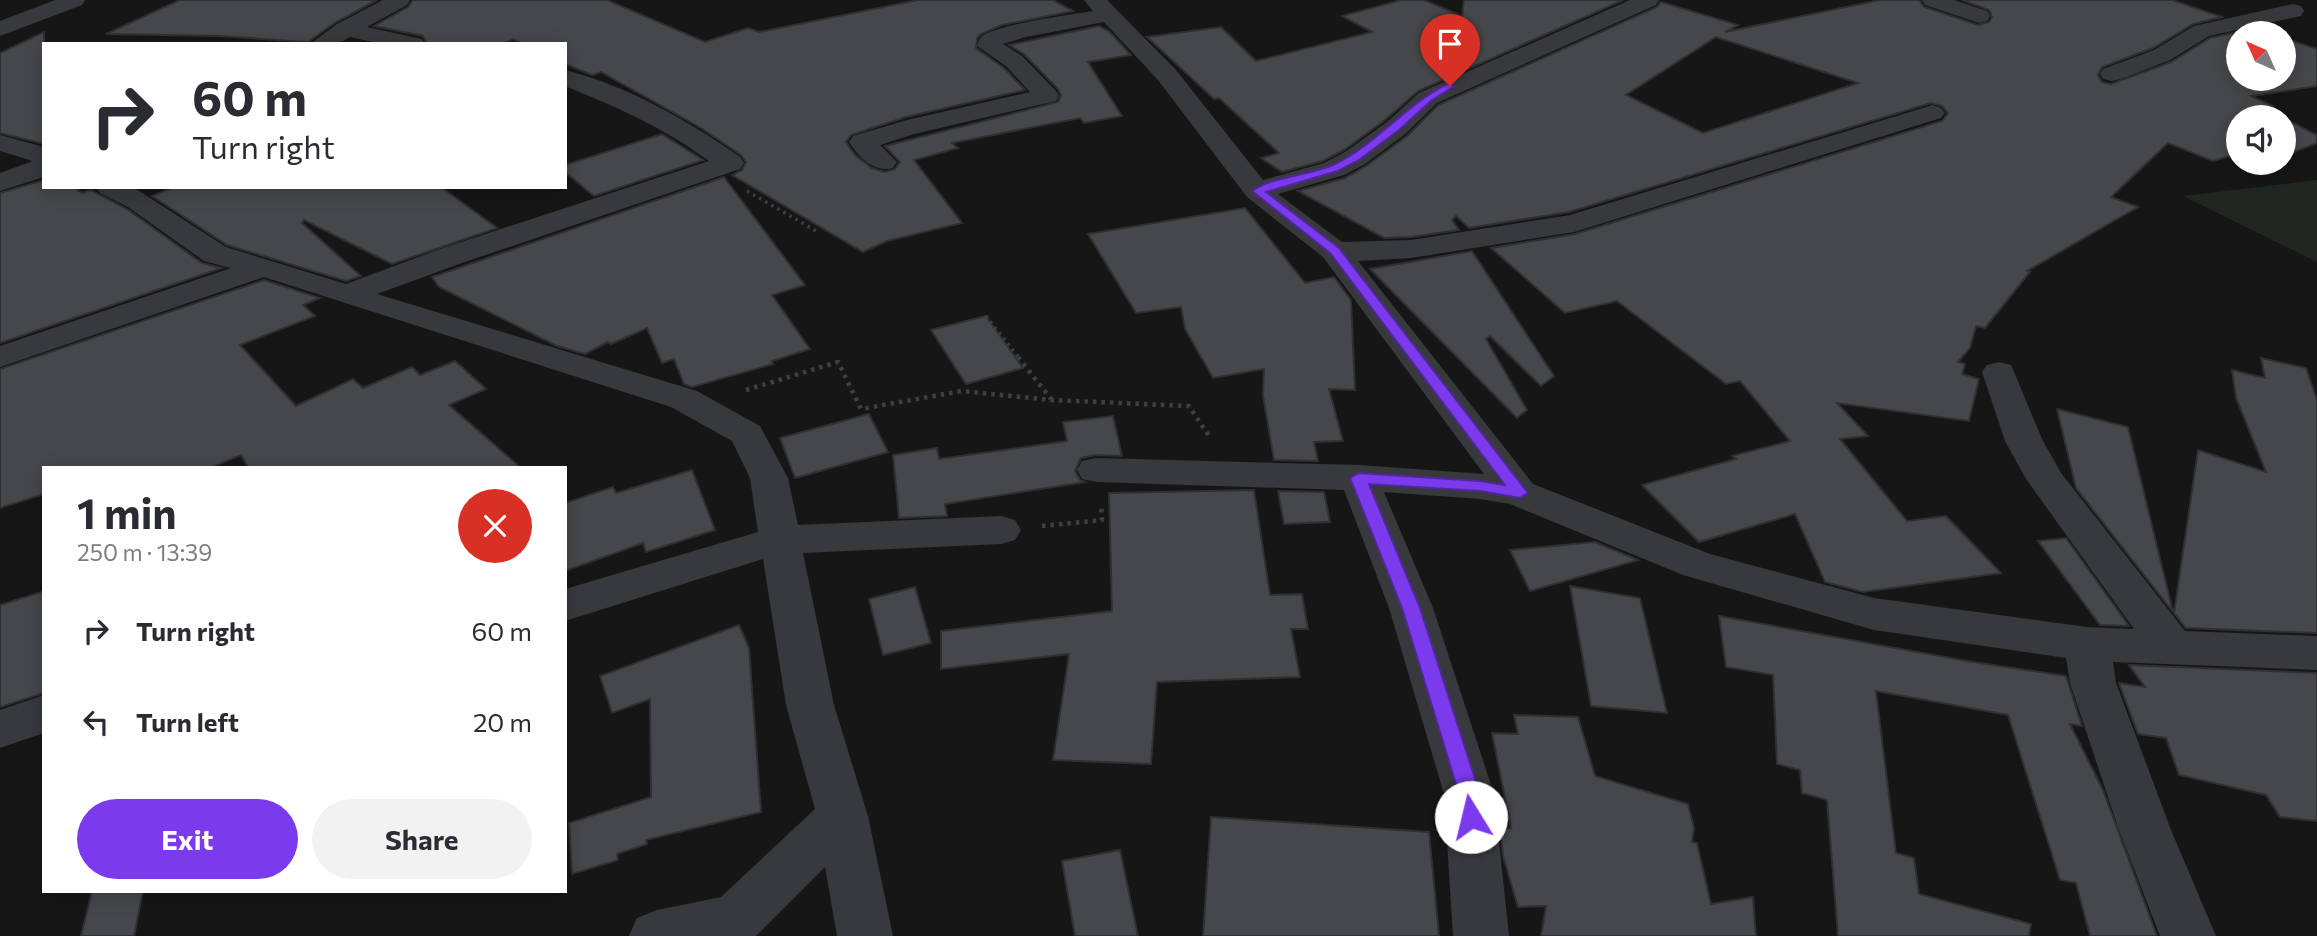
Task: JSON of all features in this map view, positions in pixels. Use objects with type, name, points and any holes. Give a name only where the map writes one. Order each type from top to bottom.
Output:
[{"type":"street","points":[[0,29],[74,0]]},
{"type":"street","points":[[324,42],[399,0]]},
{"type":"street","points":[[1257,191],[1334,169],[1355,158],[1395,128],[1428,98],[1648,0]]},
{"type":"street","points":[[1933,0],[1979,16]]},
{"type":"street","points":[[2262,0],[2317,19]]},
{"type":"street","points":[[883,162],[862,142],[907,128],[1047,96],[1014,61],[989,46],[990,41],[1103,7],[1167,75],[1257,191],[1334,251],[1520,493]]},
{"type":"street","points":[[2112,74],[2162,55],[2202,31],[2293,11]]},
{"type":"street","points":[[345,29],[405,42]]},
{"type":"street","points":[[346,295],[451,256],[730,163],[689,134],[640,107],[567,78]]},
{"type":"street","points":[[1334,251],[1377,252],[1411,249],[1574,223],[1932,113]]},
{"type":"street","points":[[0,143],[42,155]]},
{"type":"street","points":[[0,183],[42,168]]},
{"type":"street","points":[[114,189],[138,201],[215,254],[684,399],[747,433],[769,478],[778,540],[810,705],[842,816],[865,936]]},
{"type":"street","points":[[0,357],[264,267]]},
{"type":"street","points":[[2000,372],[2024,441],[2045,479],[2172,647]]},
{"type":"street","points":[[1096,470],[1359,478],[1480,486],[1520,493],[1698,565],[1874,614],[2087,644],[2317,653]]},
{"type":"street","points":[[1359,478],[1411,608],[1469,794],[1481,936]]},
{"type":"street","points":[[567,603],[778,540],[1001,530]]},
{"type":"street","points":[[2087,644],[2093,683],[2145,830],[2188,936]]},
{"type":"street","points":[[0,729],[42,715]]},
{"type":"street","points":[[657,936],[736,919],[842,816]]},
{"type":"path","points":[[710,169],[818,232]]},
{"type":"path","points":[[986,316],[1051,400]]},
{"type":"path","points":[[696,405],[838,362],[861,409],[962,391],[1051,400],[1189,406],[1206,435],[1219,439]]},
{"type":"path","points":[[1001,530],[1102,520],[1096,470]]},
{"type":"shaded area","points":[[2317,180],[2317,262],[2183,196]]},
{"type":"building","points":[[180,0],[377,0],[336,22],[308,42],[218,36],[106,34]]},
{"type":"building","points":[[413,0],[607,0],[705,42],[748,28],[759,32],[918,0],[1053,0],[1073,11],[1002,25],[977,38],[976,48],[1004,68],[1025,90],[906,117],[851,135],[846,142],[855,155],[872,168],[885,172],[895,169],[900,162],[885,146],[1058,102],[1061,95],[1058,89],[1024,54],[1009,45],[1099,26],[1109,31],[1131,55],[1088,62],[1122,116],[1084,123],[1080,118],[952,143],[958,148],[914,160],[962,223],[887,241],[863,252],[732,175],[742,170],[746,162],[741,155],[701,128],[601,72],[592,75],[567,65],[567,42],[519,42],[513,39],[507,42],[426,42],[423,36],[374,26],[408,7]]},
{"type":"building","points":[[1401,0],[1424,0],[1462,16],[1464,0],[1623,0],[1418,91],[1385,120],[1344,150],[1323,161],[1282,172],[1261,158],[1279,153],[1219,98],[1214,99],[1147,37],[1221,27],[1256,61],[1372,32],[1342,16]]},
{"type":"building","points":[[1880,0],[1919,0],[1924,7],[1978,25],[1989,22],[1992,17],[1989,10],[1962,0],[2172,0],[2222,17],[2193,24],[2153,48],[2102,67],[2098,75],[2102,82],[2111,84],[2171,62],[2210,38],[2226,35],[2226,91],[2284,91],[2251,96],[2271,105],[2226,105],[2226,157],[2213,161],[2168,143],[2111,197],[2138,207],[2027,271],[2030,272],[1985,328],[1976,326],[1970,348],[1958,362],[1965,364],[1962,374],[1979,379],[1969,421],[1837,403],[1868,436],[1840,439],[1907,521],[1946,516],[2001,573],[1863,592],[1825,582],[1795,514],[1699,542],[1642,485],[1736,459],[1732,456],[1790,441],[1740,381],[1726,384],[1617,301],[1565,313],[1491,248],[1575,234],[1942,121],[1948,113],[1942,106],[1931,103],[1569,212],[1469,228],[1456,216],[1452,220],[1459,230],[1411,237],[1384,238],[1298,191],[1345,178],[1366,166],[1407,136],[1438,105],[1657,7],[1661,2],[1738,25],[1725,32]],"holes":[[[1716,37],[1858,83],[1703,133],[1626,95]]]},
{"type":"building","points":[[44,32],[42,144],[0,133],[0,53]]},
{"type":"building","points":[[2296,42],[2317,49],[2317,86],[2296,89]]},
{"type":"building","points":[[2296,124],[2317,135],[2317,143],[2296,151]]},
{"type":"building","points":[[662,134],[703,160],[594,196],[567,174],[567,164]]},
{"type":"building","points":[[724,177],[805,285],[772,295],[810,349],[772,361],[773,364],[692,387],[684,384],[674,359],[662,363],[647,328],[611,344],[608,342],[585,354],[557,346],[439,287],[432,277]]},
{"type":"building","points":[[42,181],[42,189],[77,189],[82,193],[91,190],[127,209],[202,263],[222,268],[0,343],[0,193]]},
{"type":"building","points":[[170,189],[444,189],[497,228],[392,264],[304,220],[302,223],[361,276],[346,281],[227,245],[152,196]]},
{"type":"building","points":[[1245,208],[1305,283],[1334,277],[1351,300],[1355,390],[1329,389],[1343,441],[1314,442],[1318,461],[1274,460],[1263,396],[1264,369],[1213,378],[1185,329],[1181,307],[1136,313],[1088,234]]},
{"type":"building","points":[[1472,251],[1554,376],[1541,386],[1490,336],[1486,339],[1527,410],[1517,418],[1370,269]]},
{"type":"building","points":[[264,280],[320,298],[303,305],[315,316],[240,345],[296,406],[353,379],[363,388],[412,367],[420,375],[455,361],[486,389],[449,405],[519,466],[247,466],[241,455],[214,466],[42,466],[42,495],[0,508],[0,369]]},
{"type":"building","points":[[986,316],[1023,368],[966,384],[931,330]]},
{"type":"building","points":[[2261,358],[2306,368],[2317,400],[2317,633],[2186,628],[2174,613],[2198,450],[2266,472],[2236,398],[2232,370],[2265,378]]},
{"type":"building","points":[[2057,409],[2128,427],[2173,612],[2076,488]]},
{"type":"building","points":[[869,414],[888,452],[795,478],[780,438]]},
{"type":"building","points":[[1113,416],[1122,456],[1096,455],[1081,458],[1075,471],[1080,480],[1085,482],[945,504],[947,516],[899,518],[893,455],[937,448],[939,459],[1067,441],[1063,422]]},
{"type":"building","points":[[692,470],[715,530],[646,552],[643,543],[567,570],[567,502],[613,487],[616,493]]},
{"type":"building","points":[[1254,490],[1270,595],[1302,594],[1308,629],[1291,629],[1300,677],[1157,682],[1151,764],[1053,760],[1069,654],[941,669],[941,631],[1112,611],[1109,493]]},
{"type":"building","points":[[1278,491],[1324,492],[1330,522],[1284,524]]},
{"type":"building","points":[[2066,538],[2129,626],[2100,625],[2038,541]]},
{"type":"building","points":[[1595,542],[1638,560],[1530,591],[1510,550]]},
{"type":"building","points":[[1570,586],[1640,598],[1667,713],[1591,706]]},
{"type":"building","points":[[915,587],[931,643],[883,655],[869,599]]},
{"type":"building","points":[[42,592],[42,694],[0,707],[0,605]]},
{"type":"building","points":[[1719,616],[2066,676],[2082,726],[2070,724],[2103,790],[2157,936],[2090,936],[2076,883],[2060,880],[2008,715],[1876,691],[1896,853],[1914,858],[1919,894],[2031,924],[2029,936],[1838,936],[1827,800],[1802,793],[1800,770],[1777,764],[1773,675],[1726,667]]},
{"type":"building","points":[[739,625],[749,648],[761,812],[646,840],[647,844],[617,854],[618,860],[572,874],[569,823],[651,797],[650,699],[612,713],[600,676]]},
{"type":"building","points":[[2129,665],[2317,673],[2317,821],[2280,817],[2266,795],[2179,775],[2166,738],[2138,734],[2119,683],[2145,687]]},
{"type":"building","points":[[1514,715],[1578,717],[1595,776],[1688,804],[1694,828],[1692,842],[1697,843],[1711,904],[1753,897],[1756,936],[1541,936],[1546,906],[1518,907],[1503,856],[1500,829],[1511,828],[1492,733],[1518,734]]},
{"type":"building","points":[[1211,817],[1429,832],[1439,936],[1203,936]]},
{"type":"building","points":[[1120,850],[1138,936],[1075,936],[1062,861]]},
{"type":"building","points":[[92,893],[143,893],[134,936],[81,936]]},
{"type":"route","points":[[1450,86],[1428,98],[1395,128],[1355,158],[1334,169],[1257,191],[1334,251],[1520,493],[1480,486],[1359,478],[1411,608],[1469,794],[1471,817]]}]
